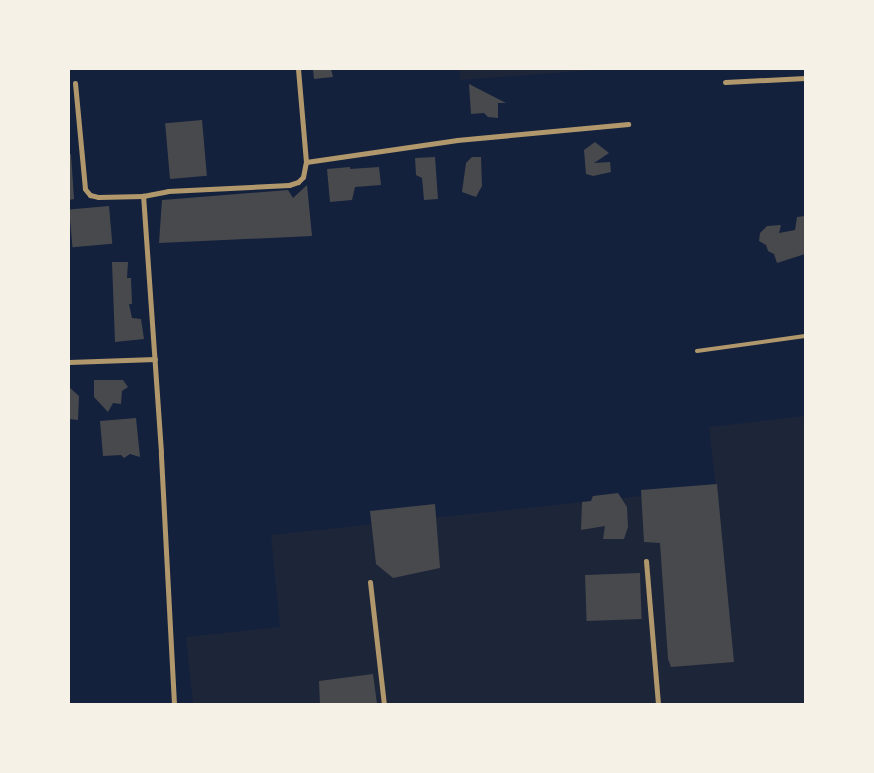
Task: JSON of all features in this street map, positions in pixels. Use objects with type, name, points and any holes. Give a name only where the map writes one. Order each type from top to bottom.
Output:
[{"type":"street","points":[[75,83],[84,189],[90,195],[98,197],[143,196],[168,191],[289,185],[303,177],[306,162],[298,69]]},
{"type":"street","points":[[725,82],[805,78]]},
{"type":"street","points":[[306,162],[457,140],[628,124]]},
{"type":"street","points":[[143,196],[155,359],[174,704]]},
{"type":"street","points":[[69,362],[155,359]]},
{"type":"street","points":[[646,561],[658,704]]},
{"type":"street","points":[[370,582],[384,704]]},
{"type":"lane","points":[[697,351],[805,336]]},
{"type":"shaded area","points":[[460,69],[609,69],[460,80]]},
{"type":"shaded area","points":[[805,416],[805,704],[193,704],[186,637],[280,627],[271,535],[716,488],[709,427]]},
{"type":"building","points":[[313,69],[331,69],[333,77],[314,79]]},
{"type":"building","points":[[469,84],[506,103],[498,103],[498,118],[488,117],[484,113],[471,114]]},
{"type":"building","points":[[202,120],[207,176],[170,179],[165,123]]},
{"type":"building","points":[[595,142],[609,153],[594,163],[610,162],[611,172],[593,176],[586,174],[584,150]]},
{"type":"building","points":[[69,154],[71,154],[74,199],[69,200]]},
{"type":"building","points":[[435,157],[438,199],[424,200],[422,178],[416,175],[415,158]]},
{"type":"building","points":[[472,157],[481,157],[482,186],[476,197],[462,192],[466,163]]},
{"type":"building","points":[[350,167],[350,169],[379,167],[381,185],[355,187],[352,200],[330,202],[327,169]]},
{"type":"building","points":[[307,185],[312,236],[159,243],[162,200],[288,190],[293,198]]},
{"type":"building","points":[[109,206],[112,244],[72,247],[69,209]]},
{"type":"building","points":[[805,216],[805,254],[777,263],[774,254],[768,251],[766,245],[759,241],[760,233],[767,226],[781,225],[779,233],[795,230],[797,217]]},
{"type":"building","points":[[112,262],[128,262],[127,278],[131,278],[132,304],[129,304],[132,318],[141,319],[144,339],[115,342]]},
{"type":"building","points":[[94,380],[123,380],[128,387],[122,391],[121,404],[113,403],[108,412],[94,397]]},
{"type":"building","points":[[69,387],[79,396],[78,420],[69,419]]},
{"type":"building","points":[[136,418],[140,457],[130,454],[124,458],[121,455],[103,456],[100,421]]},
{"type":"building","points":[[717,484],[734,662],[671,667],[668,659],[660,543],[644,542],[641,490]]},
{"type":"building","points":[[618,493],[627,507],[628,527],[624,539],[603,539],[605,526],[581,530],[582,502],[591,501],[593,496]]},
{"type":"building","points":[[435,504],[440,568],[393,578],[376,564],[370,511]]},
{"type":"building","points":[[640,573],[642,619],[587,621],[585,575]]},
{"type":"building","points":[[373,674],[377,704],[320,704],[319,681]]}]
